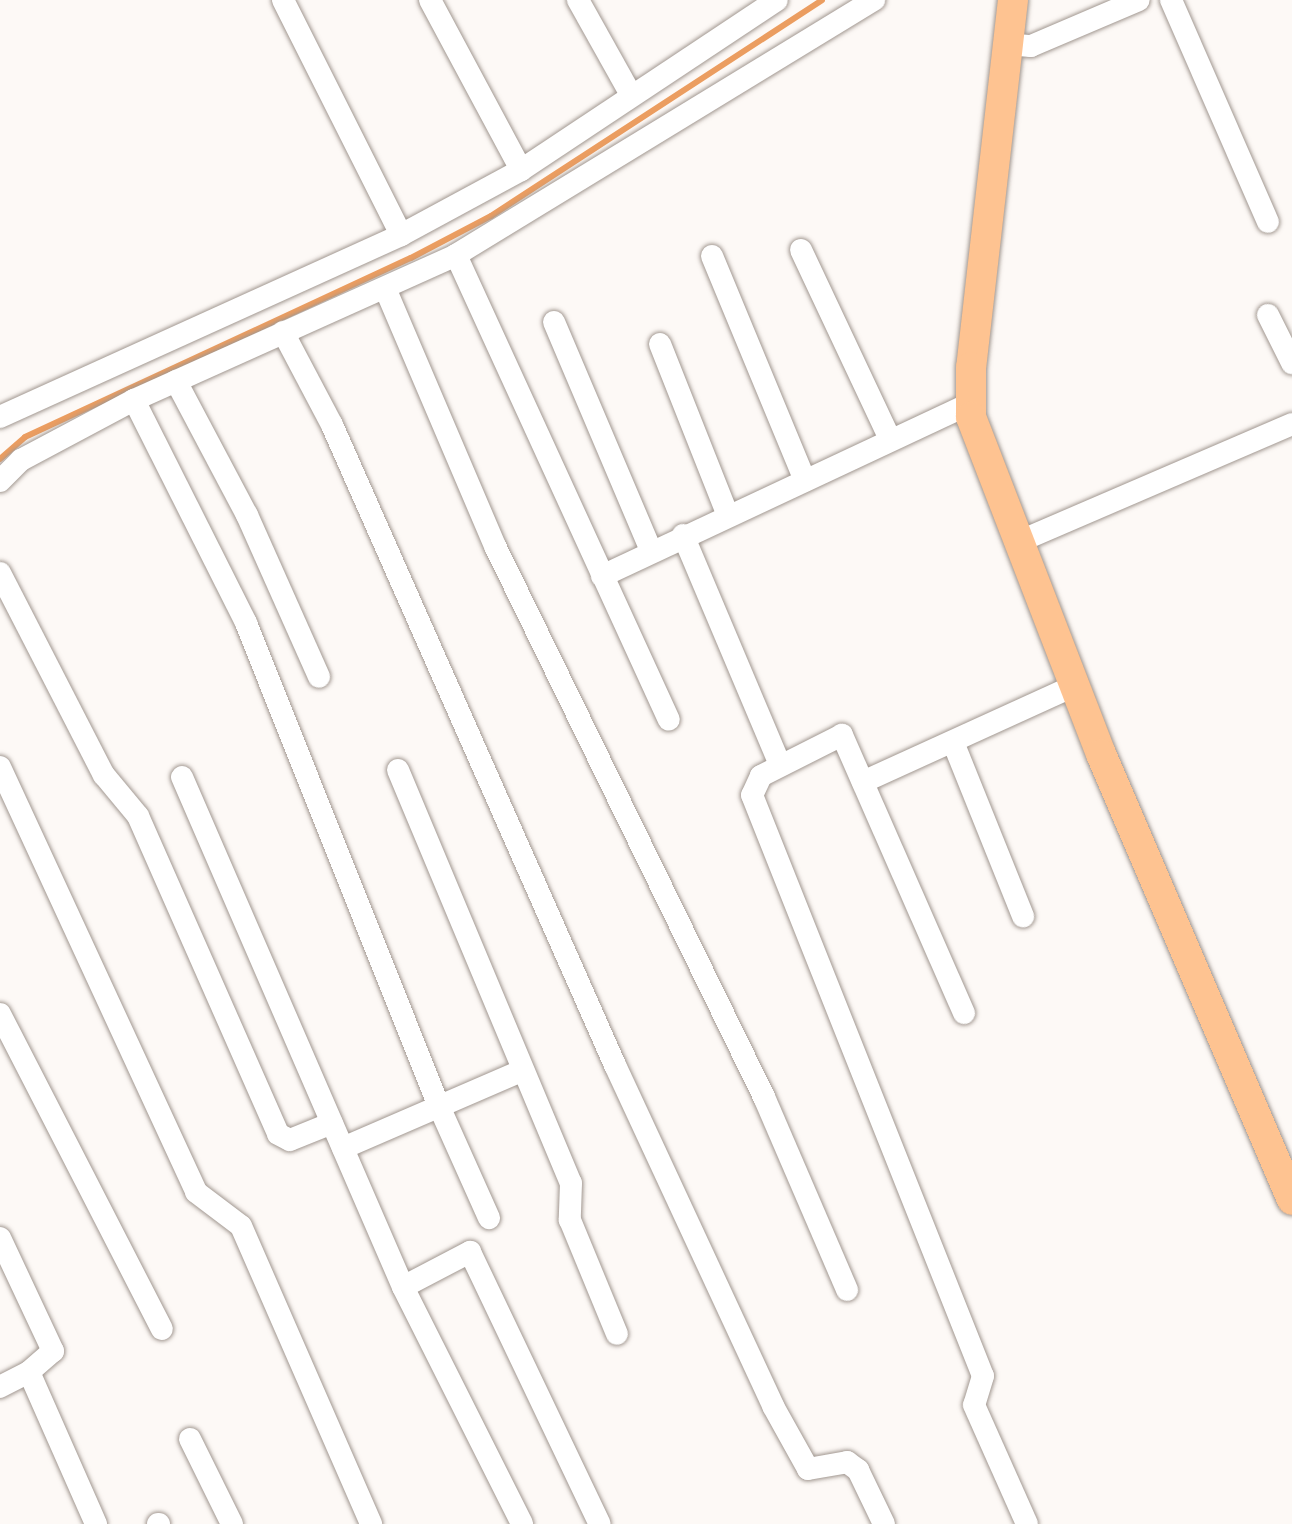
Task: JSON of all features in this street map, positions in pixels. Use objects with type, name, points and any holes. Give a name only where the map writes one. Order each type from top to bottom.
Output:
[{"type":"main road","points":[[1013,0],[971,417],[1074,686],[1285,1166],[1292,1200]]},
{"type":"street","points":[[283,0],[401,235]]},
{"type":"street","points":[[430,0],[521,170]]},
{"type":"street","points":[[578,0],[631,95]]},
{"type":"street","points":[[0,417],[401,235],[521,170],[631,95],[742,9],[777,0]]},
{"type":"street","points":[[0,481],[21,460],[134,400],[456,255],[874,0]]},
{"type":"street","points":[[1007,44],[1031,46],[1139,0]]},
{"type":"street","points":[[1171,0],[1268,222]]},
{"type":"street","points":[[801,250],[889,437]]},
{"type":"street","points":[[456,255],[669,720]]},
{"type":"street","points":[[712,256],[805,480]]},
{"type":"street","points":[[385,288],[496,548],[764,1097],[847,1290]]},
{"type":"street","points":[[1268,315],[1292,363]]},
{"type":"street","points":[[554,322],[651,551]]},
{"type":"street","points":[[283,332],[339,439],[609,1051],[773,1406],[808,1469],[847,1462],[858,1470],[884,1524]]},
{"type":"street","points":[[660,344],[728,516]]},
{"type":"street","points":[[176,381],[258,536],[319,677]]},
{"type":"street","points":[[134,400],[246,623],[438,1104],[489,1218]]},
{"type":"street","points":[[602,576],[889,437],[971,403]]},
{"type":"street","points":[[1018,542],[1289,433]]},
{"type":"street","points":[[683,535],[780,765]]},
{"type":"street","points":[[0,573],[104,775],[138,816],[278,1134],[290,1140],[332,1123]]},
{"type":"street","points":[[863,782],[1074,686]]},
{"type":"street","points":[[964,1013],[842,735],[780,765],[755,782],[752,795],[983,1376],[974,1405],[1027,1524]]},
{"type":"street","points":[[953,742],[1023,916]]},
{"type":"street","points":[[0,767],[196,1192],[241,1226],[371,1524]]},
{"type":"street","points":[[398,770],[571,1183],[570,1220],[617,1334]]},
{"type":"street","points":[[182,777],[403,1287],[522,1524]]},
{"type":"street","points":[[0,1014],[162,1329]]},
{"type":"street","points":[[343,1148],[438,1104],[523,1070]]},
{"type":"street","points":[[0,1238],[52,1345],[51,1355],[29,1372],[0,1387]]},
{"type":"street","points":[[403,1287],[470,1252],[600,1524]]},
{"type":"street","points":[[29,1372],[96,1524]]},
{"type":"street","points":[[190,1439],[232,1524]]},
{"type":"waterway","points":[[0,459],[25,437],[411,258],[491,216],[822,0]]}]
